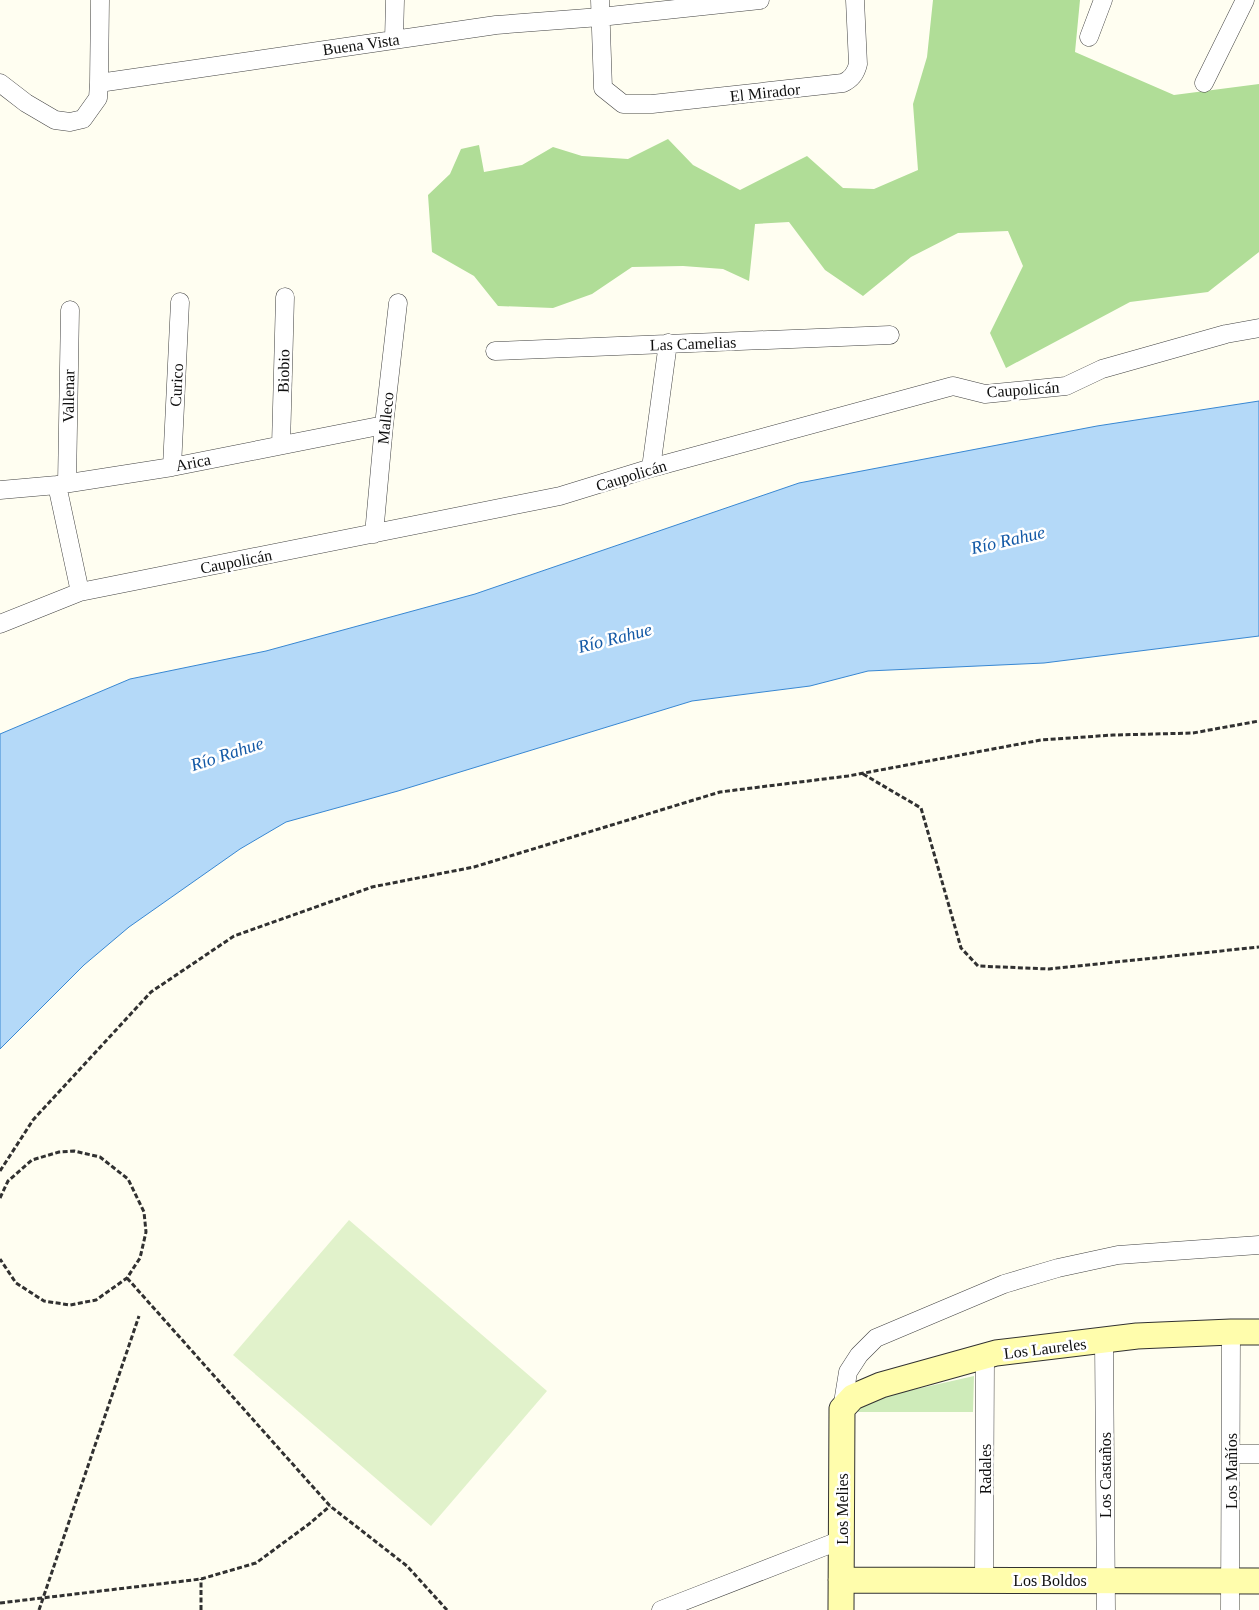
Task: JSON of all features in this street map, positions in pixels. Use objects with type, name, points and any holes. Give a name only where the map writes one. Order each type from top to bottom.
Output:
[{"type":"street","points":[[0,83],[55,120],[70,122],[83,119],[98,98],[100,0]]},
{"type":"street","points":[[394,39],[395,0]]},
{"type":"street","name":"Buena Vista","points":[[99,83],[600,9],[760,0]]},
{"type":"street","name":"El Mirador","points":[[600,9],[603,88],[623,104],[652,104],[843,83],[853,76],[858,64],[855,0]]},
{"type":"street","points":[[1089,37],[1103,0]]},
{"type":"street","points":[[1204,83],[1245,0]]},
{"type":"street","name":"Biobio","points":[[281,445],[284,297]]},
{"type":"street","name":"Curico","points":[[172,467],[180,302]]},
{"type":"street","name":"Malleco","points":[[374,534],[398,303]]},
{"type":"street","name":"Vallenar","points":[[70,310],[62,484],[80,592]]},
{"type":"street","name":"Caupolicán","points":[[0,624],[80,592],[560,496],[651,468],[953,386],[985,394],[1066,386],[1102,369],[1226,334],[1259,328]]},
{"type":"street","name":"Las Camelias","points":[[495,352],[890,335]]},
{"type":"street","points":[[651,468],[668,344]]},
{"type":"street","name":"Arica","points":[[0,488],[62,484],[172,467],[384,424]]},
{"type":"street","points":[[842,1409],[848,1372],[859,1355],[876,1338],[1004,1284],[1058,1268],[1118,1255],[1259,1245]]},
{"type":"street","name":"Los Mañíos","points":[[1230,1610],[1231,1332]]},
{"type":"street","name":"Los Laureles","points":[[842,1409],[853,1397],[881,1385],[996,1353],[1137,1336],[1259,1332]]},
{"type":"street","name":"Los Castaños","points":[[1104,1340],[1106,1610]]},
{"type":"street","name":"Radales","points":[[984,1580],[985,1357]]},
{"type":"street","name":"Los Melies","points":[[841,1610],[842,1409]]},
{"type":"street","points":[[1231,1454],[1259,1454]]},
{"type":"street","points":[[661,1610],[842,1540]]},
{"type":"street","name":"Los Boldos","points":[[841,1580],[1259,1581]]},
{"type":"path","points":[[0,1171],[33,1120],[152,992],[234,936],[372,887],[474,867],[720,792],[862,774],[1041,740],[1193,732],[1259,721]]},
{"type":"path","points":[[862,774],[921,808],[961,948],[978,966],[1049,969],[1259,947]]},
{"type":"path","points":[[0,1198],[8,1181],[32,1160],[59,1152],[74,1151],[100,1157],[128,1179],[144,1212],[146,1232],[140,1258],[127,1278],[96,1300],[70,1305],[44,1301],[16,1283],[0,1259]]},
{"type":"path","points":[[127,1278],[330,1506],[407,1566],[447,1610]]},
{"type":"path","points":[[39,1610],[139,1316]]},
{"type":"path","points":[[0,1603],[201,1579],[256,1563],[330,1506]]},
{"type":"path","points":[[201,1579],[201,1610]]},
{"type":"green space","points":[[933,0],[1080,0],[1075,52],[1174,95],[1259,84],[1259,252],[1208,292],[1130,302],[1006,368],[990,333],[1023,266],[1008,231],[958,233],[911,257],[863,296],[825,270],[789,222],[755,224],[749,281],[723,269],[683,266],[632,267],[592,294],[553,308],[498,306],[474,276],[432,252],[428,195],[450,174],[461,149],[479,145],[484,172],[522,165],[553,147],[582,156],[628,159],[668,139],[693,165],[740,190],[807,156],[843,188],[874,189],[918,170],[913,104],[927,57]]},
{"type":"green space","points":[[349,1220],[547,1391],[431,1526],[233,1355]]},
{"type":"green space","points":[[974,1376],[973,1412],[858,1412],[859,1402]]},
{"type":"water","name":"Río Rahue","points":[[1259,401],[1259,636],[1044,663],[868,671],[810,686],[692,701],[398,791],[286,822],[240,849],[129,927],[84,965],[0,1049],[0,734],[130,679],[266,651],[475,594],[799,483],[1097,426]]}]
